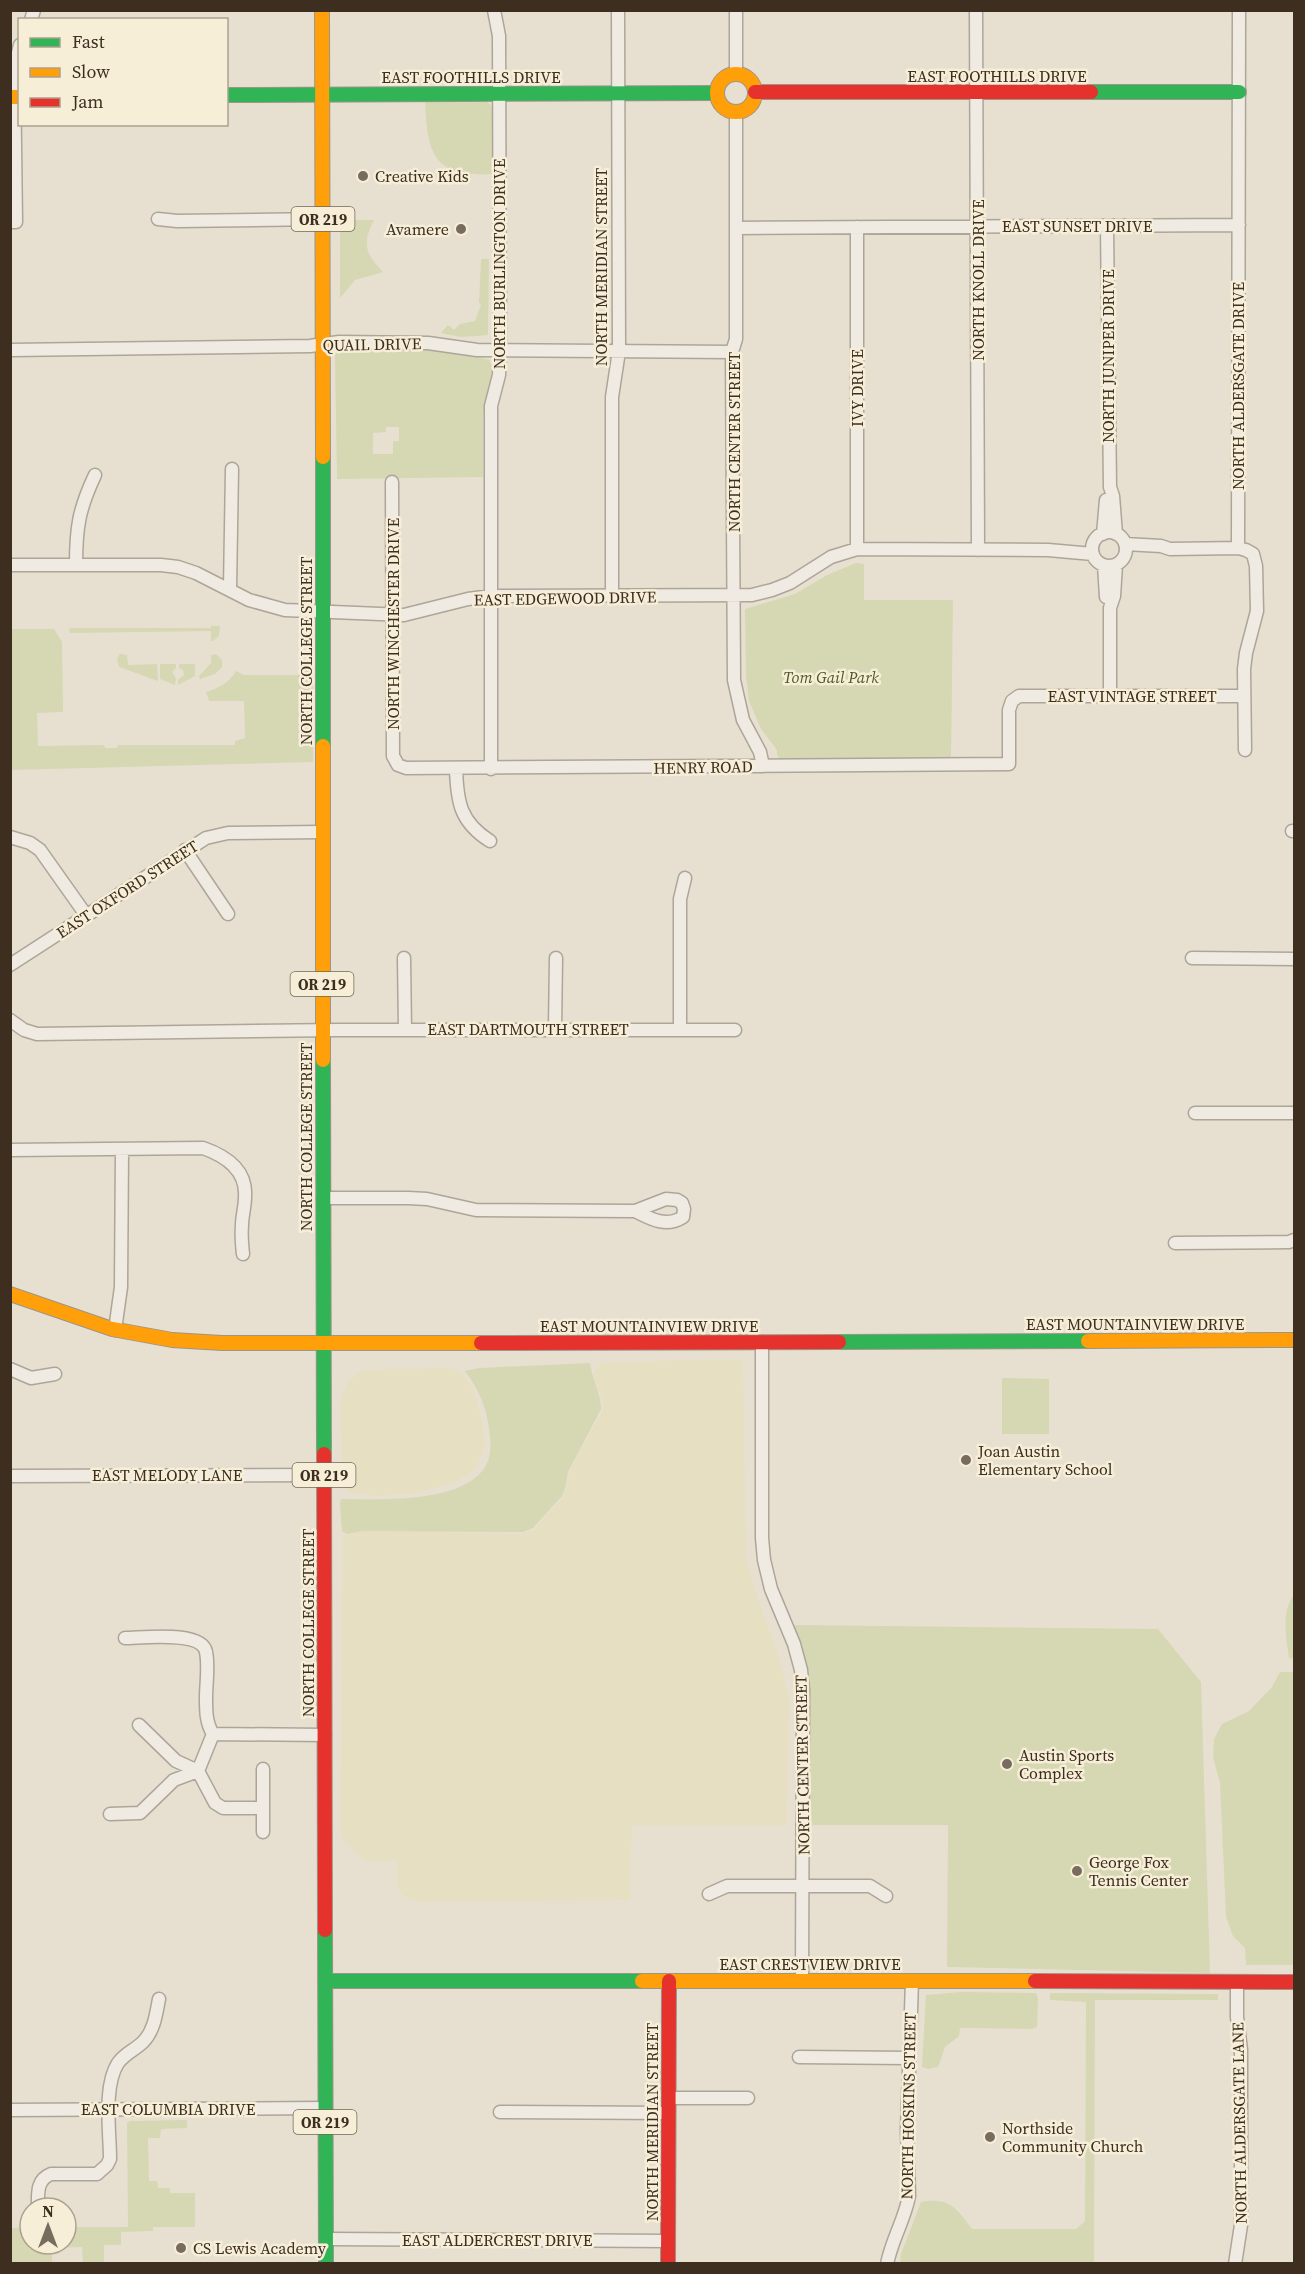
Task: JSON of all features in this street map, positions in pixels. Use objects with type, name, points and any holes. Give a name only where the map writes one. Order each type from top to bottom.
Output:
[{"type":"main road","name":"NORTH COLLEGE STREET","points":[[322,10],[324,612],[322,1198],[326,2264]]},
{"type":"main road","points":[[736,74],[752,81],[755,92],[752,104],[736,112],[725,109],[720,104],[717,93],[720,81],[736,74]]},
{"type":"main road","name":"EAST FOOTHILLS DRIVE","points":[[755,92],[1239,92]]},
{"type":"main road","name":"EAST FOOTHILLS DRIVE","points":[[228,95],[717,93]]},
{"type":"main road","name":"EAST MOUNTAINVIEW DRIVE","points":[[10,1294],[115,1330],[181,1341],[324,1343],[1294,1340]]},
{"type":"main road","name":"EAST CRESTVIEW DRIVE","points":[[325,1981],[1294,1982]]},
{"type":"main road","name":"NORTH MERIDIAN STREET","points":[[668,2264],[669,1981]]},
{"type":"street","name":"NORTH BURLINGTON DRIVE","points":[[491,769],[491,406],[499,375],[500,351],[499,36],[494,10]]},
{"type":"street","name":"NORTH MERIDIAN STREET","points":[[612,596],[612,397],[619,351],[618,10]]},
{"type":"street","points":[[736,10],[736,74]]},
{"type":"street","name":"NORTH KNOLL DRIVE","points":[[976,10],[978,550]]},
{"type":"street","name":"NORTH ALDERSGATE DRIVE","points":[[1238,548],[1239,10]]},
{"type":"street","points":[[13,222],[14,69],[18,53]]},
{"type":"street","name":"NORTH CENTER STREET","points":[[736,112],[736,339],[732,352],[734,680],[743,720],[760,752],[763,766]]},
{"type":"street","points":[[158,219],[177,221],[323,219]]},
{"type":"street","name":"EAST SUNSET DRIVE","points":[[736,228],[1239,225]]},
{"type":"street","name":"NORTH JUNIPER DRIVE","points":[[1107,226],[1110,487],[1113,496],[1116,534]]},
{"type":"street","name":"IVY DRIVE","points":[[857,227],[857,549]]},
{"type":"street","name":"QUAIL DRIVE","points":[[10,350],[428,343],[500,351],[732,352]]},
{"type":"street","points":[[230,589],[232,469]]},
{"type":"street","points":[[76,564],[77,527],[81,509],[95,475]]},
{"type":"street","name":"NORTH WINCHESTER DRIVE","points":[[393,482],[393,756],[398,765]]},
{"type":"street","name":"NORTH JUNIPER DRIVE","points":[[1103,534],[1106,496],[1110,487]]},
{"type":"street","points":[[1110,565],[1093,549],[1103,534],[1116,534],[1125,549]]},
{"type":"street","points":[[1125,549],[1161,553],[1170,549],[1238,548],[1253,554],[1256,566],[1257,611],[1246,653],[1245,750]]},
{"type":"street","name":"EAST EDGEWOOD DRIVE","points":[[10,566],[161,564],[178,567],[270,608],[413,614],[445,604],[491,596],[734,596],[772,590],[790,583],[831,557],[857,549],[1093,549]]},
{"type":"street","points":[[1110,696],[1110,608],[1106,595],[1110,565],[1125,549]]},
{"type":"street","name":"EAST VINTAGE STREET","points":[[1009,764],[1009,710],[1012,701],[1019,696],[1244,696]]},
{"type":"street","name":"HENRY ROAD","points":[[398,765],[406,768],[491,769],[1009,764]]},
{"type":"street","points":[[456,768],[457,797],[463,814],[471,826],[490,841]]},
{"type":"street","name":"EAST OXFORD STREET","points":[[10,964],[206,838],[228,833],[322,832]]},
{"type":"street","points":[[10,837],[30,843],[40,850],[86,915]]},
{"type":"street","points":[[185,850],[228,914]]},
{"type":"street","points":[[680,1029],[680,899],[685,878]]},
{"type":"street","points":[[404,958],[405,1030]]},
{"type":"street","points":[[555,1029],[556,958]]},
{"type":"street","points":[[1192,958],[1294,959]]},
{"type":"street","name":"EAST DARTMOUTH STREET","points":[[10,1020],[24,1030],[37,1034],[555,1029],[735,1030]]},
{"type":"street","points":[[1195,1113],[1294,1113]]},
{"type":"street","points":[[10,1150],[203,1148],[220,1154],[234,1165],[243,1177],[246,1194],[242,1225],[243,1254]]},
{"type":"street","points":[[115,1330],[122,1287],[122,1149]]},
{"type":"street","points":[[322,1198],[417,1198],[476,1210],[635,1211]]},
{"type":"street","points":[[1175,1243],[1289,1242],[1294,1240]]},
{"type":"street","name":"NORTH CENTER STREET","points":[[762,1342],[764,1560],[771,1589],[794,1644],[801,1670],[803,1690],[802,1980]]},
{"type":"street","points":[[10,1370],[31,1377],[55,1374]]},
{"type":"street","name":"EAST MELODY LANE","points":[[10,1476],[324,1475]]},
{"type":"street","points":[[125,1638],[187,1637],[199,1641],[206,1650],[206,1714],[213,1734]]},
{"type":"street","points":[[139,1725],[176,1761],[198,1771],[215,1803],[223,1808],[263,1808]]},
{"type":"street","points":[[213,1734],[325,1735]]},
{"type":"street","points":[[110,1814],[140,1814],[174,1780],[198,1771],[213,1734]]},
{"type":"street","points":[[263,1769],[263,1832]]},
{"type":"street","points":[[709,1894],[726,1886],[870,1886],[886,1896]]},
{"type":"street","name":"NORTH HOSKINS STREET","points":[[887,2264],[891,2243],[909,2196],[907,2130],[912,1981]]},
{"type":"street","name":"NORTH ALDERSGATE LANE","points":[[1235,2264],[1241,2225],[1241,2050],[1237,2017],[1237,1982]]},
{"type":"street","points":[[38,2196],[39,2184],[46,2176],[51,2174],[97,2174],[107,2165],[110,2159],[112,2074],[127,2053],[142,2043],[149,2034],[155,2022],[159,1999]]},
{"type":"street","points":[[799,2057],[909,2058]]},
{"type":"street","points":[[668,2098],[748,2098]]},
{"type":"street","name":"EAST COLUMBIA DRIVE","points":[[10,2110],[325,2108]]},
{"type":"street","points":[[500,2112],[668,2113]]},
{"type":"street","name":"EAST ALDERCREST DRIVE","points":[[326,2239],[668,2241]]},
{"type":"shaded area","points":[[743,1359],[746,1556],[753,1584],[780,1661],[789,1698],[787,1825],[632,1825],[630,1900],[416,1902],[404,1897],[397,1886],[397,1861],[368,1861],[359,1856],[346,1843],[340,1832],[343,1536],[363,1531],[523,1534],[534,1530],[564,1496],[569,1474],[577,1456],[603,1410],[603,1402],[594,1377],[594,1371],[599,1365],[605,1362]]},
{"type":"shaded area","points":[[451,1368],[462,1373],[473,1389],[482,1420],[485,1446],[476,1469],[454,1483],[414,1494],[380,1496],[354,1493],[346,1489],[342,1481],[340,1400],[348,1382],[361,1371],[375,1369]]},
{"type":"green space","points":[[425,101],[486,101],[491,105],[493,111],[493,174],[458,172],[446,167],[438,159],[428,135]]},
{"type":"green space","points":[[340,220],[374,220],[368,236],[367,248],[372,259],[383,272],[355,280],[340,298]]},
{"type":"green space","points":[[481,259],[489,259],[488,335],[461,337],[441,333],[448,325],[454,330],[460,324],[475,321],[481,305],[479,302]]},
{"type":"green space","points":[[426,348],[490,360],[492,371],[483,416],[483,477],[337,479],[335,354],[339,350]],"holes":[[[386,427],[399,427],[399,441],[393,441],[393,454],[373,454],[373,433],[386,432]]]},
{"type":"green space","name":"Tom Gail Park","points":[[856,563],[864,564],[864,600],[953,600],[951,759],[782,762],[777,755],[777,750],[761,729],[749,701],[746,676],[745,609],[795,594],[827,575]]},
{"type":"green space","points":[[211,626],[220,626],[219,636],[213,641],[211,641],[211,631],[70,633],[69,628],[211,628]]},
{"type":"green space","points":[[10,629],[54,629],[62,642],[63,712],[37,713],[38,746],[104,745],[105,748],[117,748],[118,745],[235,745],[235,741],[245,738],[244,701],[209,701],[206,692],[223,684],[236,671],[244,675],[298,675],[313,659],[313,762],[11,770]]},
{"type":"green space","points":[[120,654],[127,655],[128,665],[157,664],[158,681],[119,667],[117,658]]},
{"type":"green space","points":[[216,654],[222,660],[222,667],[215,674],[200,679],[199,676],[211,663],[211,655]]},
{"type":"green space","points":[[160,664],[176,664],[172,672],[176,679],[175,685],[160,679]]},
{"type":"green space","points":[[179,664],[195,664],[195,676],[178,685],[178,680],[184,675]]},
{"type":"green space","points":[[590,1363],[600,1397],[601,1409],[568,1472],[562,1496],[533,1528],[523,1532],[363,1531],[347,1534],[342,1531],[341,1499],[396,1499],[436,1494],[455,1489],[471,1481],[483,1470],[490,1453],[489,1426],[482,1401],[465,1371],[479,1368]]},
{"type":"green space","points":[[1002,1378],[1049,1379],[1049,1434],[1002,1434]]},
{"type":"green space","points":[[1294,1595],[1294,1659],[1289,1658],[1286,1617]]},
{"type":"green space","name":"Austin Sports Complex","points":[[794,1625],[1158,1629],[1201,1682],[1210,1973],[947,1967],[948,1825],[810,1825],[810,1677]]},
{"type":"green space","points":[[1280,1672],[1294,1672],[1294,1965],[1246,1965],[1245,1948],[1233,1936],[1226,1917],[1220,1783],[1213,1757],[1214,1739],[1222,1724],[1249,1711],[1272,1687]]},
{"type":"green space","points":[[961,1992],[1036,1993],[1038,1999],[1037,2027],[1032,2029],[960,2028],[959,2036],[945,2047],[938,2067],[928,2069],[922,2067],[926,1995]]},
{"type":"green space","points":[[1050,1993],[1218,1994],[1218,2000],[1095,2000],[1094,2263],[900,2263],[901,2254],[921,2202],[946,2203],[961,2215],[972,2229],[1076,2229],[1085,2221],[1086,2002],[1050,2000]]},
{"type":"green space","points":[[187,2120],[187,2128],[161,2129],[160,2138],[148,2138],[149,2181],[157,2181],[158,2188],[170,2188],[170,2193],[195,2193],[195,2227],[153,2227],[153,2231],[121,2232],[121,2245],[104,2245],[104,2263],[83,2263],[82,2247],[78,2247],[78,2227],[128,2227],[127,2123],[130,2121]]},
{"type":"green space","points":[[11,2228],[18,2228],[18,2256],[52,2256],[52,2263],[11,2263]]},
{"type":"traffic: fast","points":[[1091,92],[1239,92]]},
{"type":"traffic: fast","points":[[228,95],[717,93]]},
{"type":"traffic: fast","points":[[323,457],[323,746]]},
{"type":"traffic: fast","points":[[323,1060],[324,1454]]},
{"type":"traffic: fast","points":[[839,1342],[1088,1341]]},
{"type":"traffic: fast","points":[[325,1930],[326,2264]]},
{"type":"traffic: fast","points":[[325,1981],[642,1981]]},
{"type":"traffic: slow","points":[[322,10],[323,457]]},
{"type":"traffic: slow","points":[[736,74],[750,79],[755,93],[750,107],[736,112],[722,107],[717,93],[722,79],[736,74]]},
{"type":"traffic: slow","points":[[10,97],[18,97]]},
{"type":"traffic: slow","points":[[323,746],[323,1060]]},
{"type":"traffic: slow","points":[[10,1294],[112,1329],[172,1340],[222,1343],[481,1343]]},
{"type":"traffic: slow","points":[[1088,1341],[1294,1340]]},
{"type":"traffic: slow","points":[[642,1981],[1035,1981]]},
{"type":"traffic: jam","points":[[755,92],[1091,92]]},
{"type":"traffic: jam","points":[[481,1343],[839,1342]]},
{"type":"traffic: jam","points":[[324,1454],[325,1930]]},
{"type":"traffic: jam","points":[[668,2264],[669,1981]]},
{"type":"traffic: jam","points":[[1035,1981],[1294,1982]]},
{"type":"place","name":"Creative Kids","points":[[363,176]]},
{"type":"place","name":"Avamere","points":[[461,229]]},
{"type":"place","name":"Joan Austin Elementary School","points":[[966,1460]]},
{"type":"place","name":"Austin Sports Complex","points":[[1007,1764]]},
{"type":"place","name":"George Fox Tennis Center","points":[[1077,1871]]},
{"type":"place","name":"Northside Community Church","points":[[990,2137]]},
{"type":"place","name":"CS Lewis Academy","points":[[181,2248]]}]
